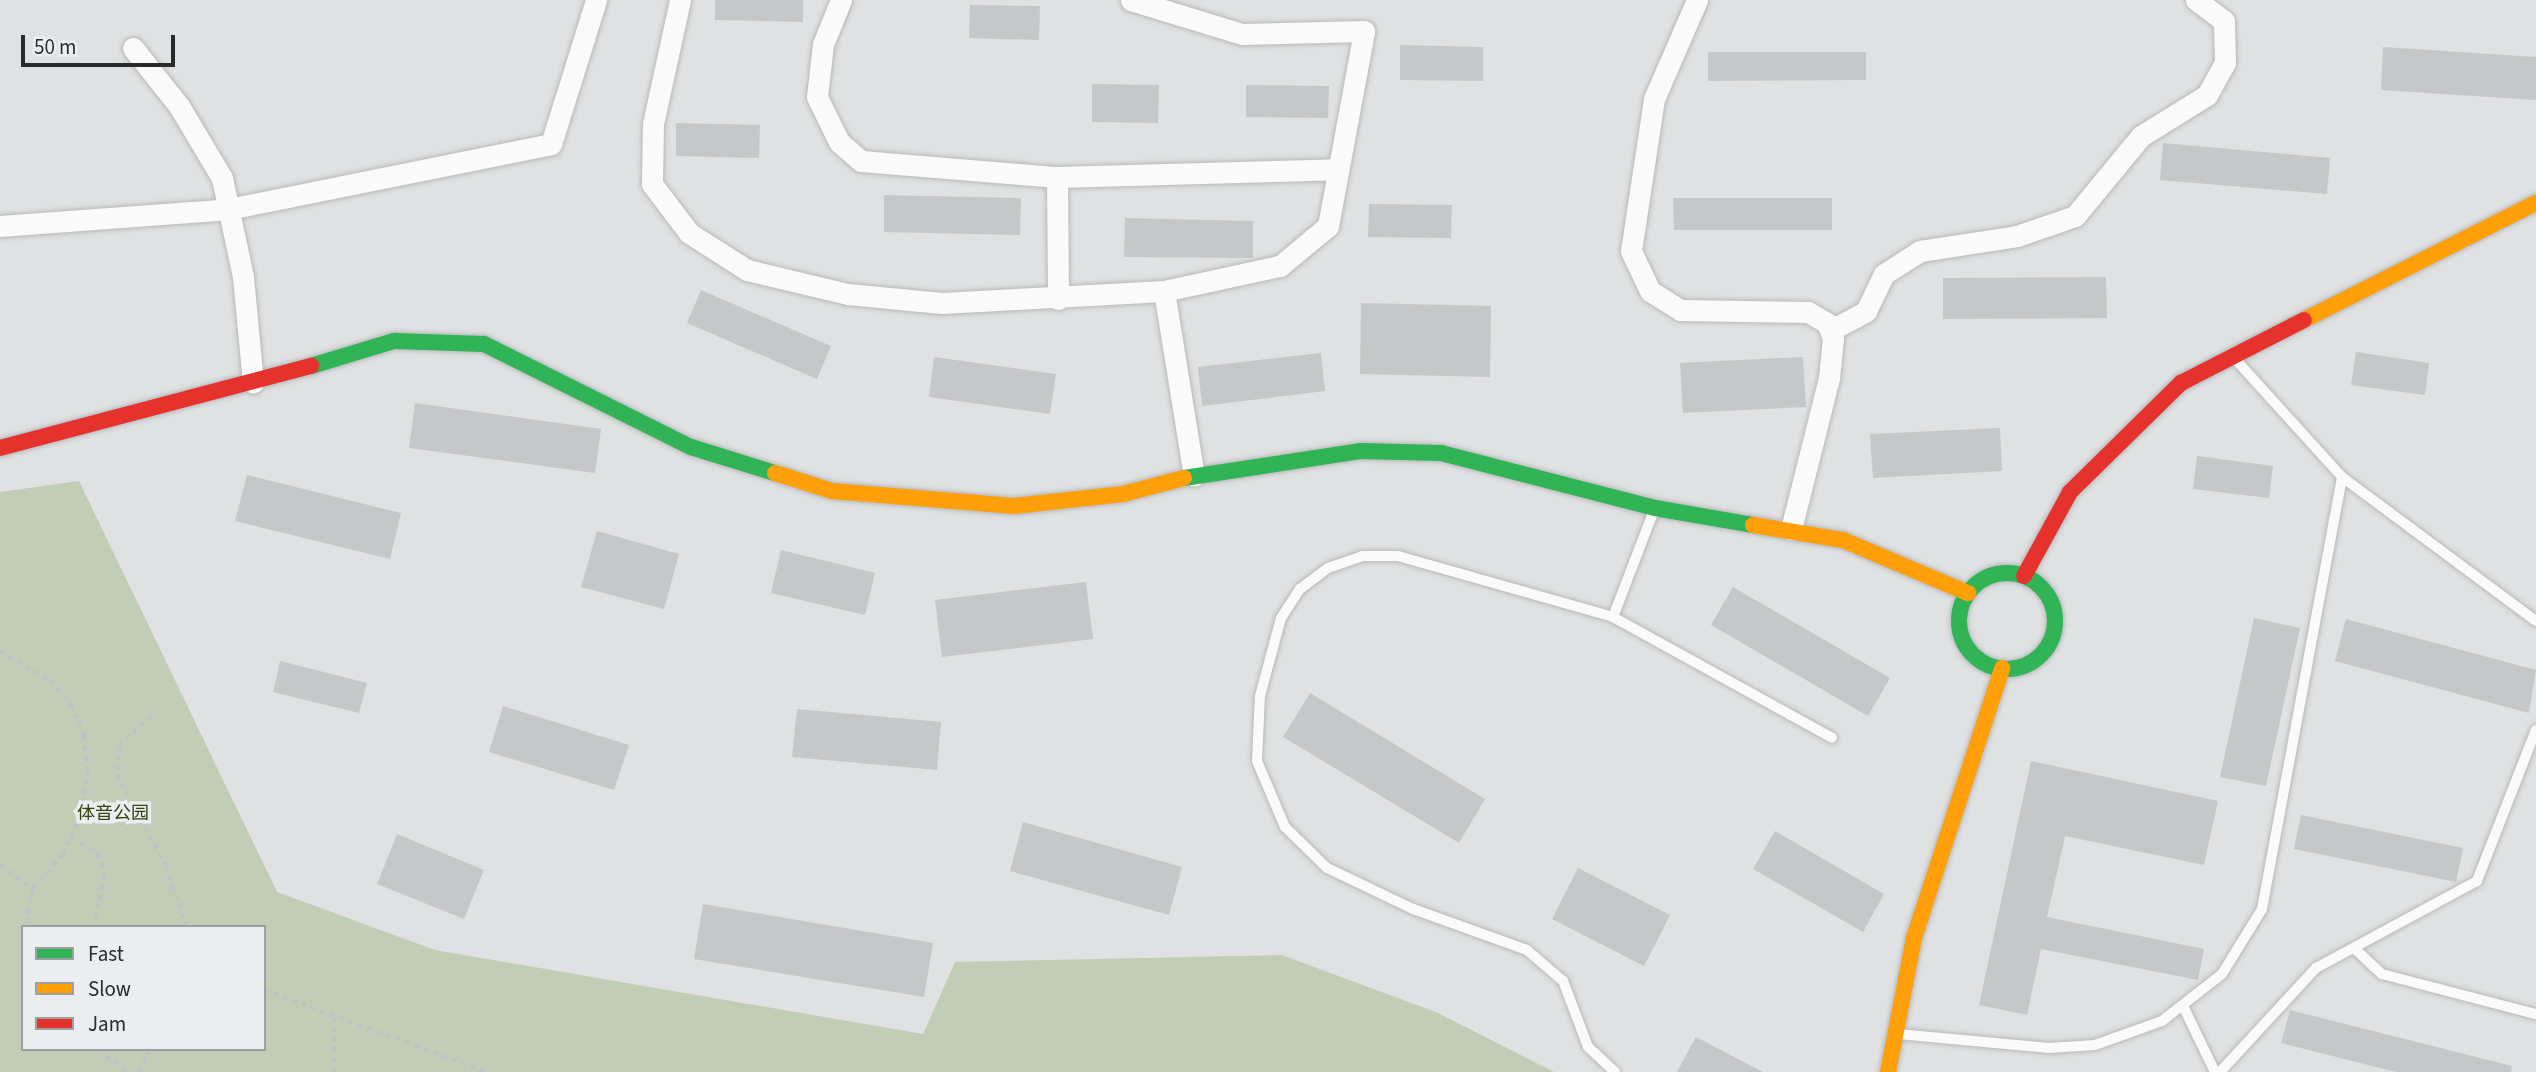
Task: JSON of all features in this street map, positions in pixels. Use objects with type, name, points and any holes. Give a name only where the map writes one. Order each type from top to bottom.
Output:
[{"type":"street","points":[[0,226],[229,209],[551,144],[596,0]]},
{"type":"street","points":[[680,0],[653,124],[652,184],[689,233],[747,270],[848,294],[942,303],[1058,299],[1164,291],[1280,265],[1328,226],[1364,31],[1242,34],[1131,0]]},
{"type":"street","points":[[841,0],[823,44],[817,97],[839,142],[861,161],[1057,177],[1338,169]]},
{"type":"street","points":[[1696,0],[1654,99],[1631,240],[1637,272],[1659,299],[1680,310],[1808,312],[1831,330]]},
{"type":"street","points":[[1831,330],[1866,311],[1884,274],[1920,251],[2017,236],[2075,216],[2141,136],[2207,95],[2225,63],[2224,22],[2196,0]]},
{"type":"street","points":[[133,48],[194,130],[222,178],[229,209],[253,383]]},
{"type":"street","points":[[1057,177],[1058,299]]},
{"type":"street","points":[[2024,576],[2070,492],[2180,383],[2536,203]]},
{"type":"street","points":[[1164,291],[1194,476]]},
{"type":"street","points":[[1791,528],[1829,378],[1831,330]]},
{"type":"street","points":[[0,448],[253,383],[394,341],[484,344],[691,447],[832,491],[1014,506],[1123,494],[1194,476],[1360,451],[1441,453],[1655,508],[1791,528],[1843,540],[1968,593]]},
{"type":"street","points":[[2024,576],[2050,601],[2052,638],[2037,658],[2002,668],[1979,660],[1963,640],[1959,616],[1968,593],[1987,577],[2024,576]]},
{"type":"street","points":[[1888,1072],[1892,1033],[1914,938],[2002,668]]},
{"type":"lane","points":[[2232,355],[2342,477],[2536,621]]},
{"type":"lane","points":[[1892,1033],[2072,1048],[2139,1032],[2183,1008],[2230,964],[2262,909],[2342,477]]},
{"type":"lane","points":[[1613,617],[1655,508]]},
{"type":"lane","points":[[1615,1072],[1588,1047],[1563,981],[1527,950],[1413,909],[1327,868],[1285,827],[1257,761],[1260,696],[1281,618],[1313,578],[1344,561],[1398,556],[1613,617],[1832,738]]},
{"type":"lane","points":[[2183,1008],[2218,1072],[2316,968],[2477,881],[2536,730]]},
{"type":"lane","points":[[2355,949],[2382,974],[2536,1014]]},
{"type":"path","points":[[0,651],[50,680],[84,736],[83,803],[71,838],[33,889],[26,925]]},
{"type":"path","points":[[152,716],[120,745],[117,774],[166,866],[186,925]]},
{"type":"path","points":[[71,838],[98,852],[105,875],[94,925]]},
{"type":"path","points":[[0,865],[33,889]]},
{"type":"path","points":[[266,991],[334,1019],[487,1072]]},
{"type":"path","points":[[334,1019],[334,1072]]},
{"type":"path","points":[[100,1051],[126,1072]]},
{"type":"path","points":[[138,1072],[150,1051]]},
{"type":"green space","name":"体音公园","points":[[79,481],[277,892],[435,950],[923,1034],[955,962],[1282,955],[1438,1013],[1554,1072],[0,1072],[0,492]]},
{"type":"building","points":[[715,0],[803,0],[803,22],[715,20]]},
{"type":"building","points":[[970,5],[1040,6],[1039,40],[969,38]]},
{"type":"building","points":[[1400,45],[1483,47],[1483,81],[1400,80]]},
{"type":"building","points":[[2383,47],[2536,57],[2536,100],[2381,90]]},
{"type":"building","points":[[1708,52],[1866,52],[1866,80],[1708,81]]},
{"type":"building","points":[[1092,84],[1159,85],[1158,123],[1092,122]]},
{"type":"building","points":[[1246,85],[1329,86],[1328,118],[1246,117]]},
{"type":"building","points":[[676,123],[760,125],[759,158],[676,156]]},
{"type":"building","points":[[2163,143],[2330,158],[2327,194],[2160,180]]},
{"type":"building","points":[[884,195],[1021,198],[1020,235],[884,232]]},
{"type":"building","points":[[1673,198],[1832,198],[1832,230],[1674,230]]},
{"type":"building","points":[[1369,204],[1452,205],[1451,238],[1368,237]]},
{"type":"building","points":[[1125,218],[1253,221],[1253,258],[1124,257]]},
{"type":"building","points":[[2106,277],[2107,318],[1943,319],[1943,278]]},
{"type":"building","points":[[701,290],[831,346],[817,379],[687,323]]},
{"type":"building","points":[[1361,303],[1491,306],[1490,377],[1360,374]]},
{"type":"building","points":[[2356,352],[2429,363],[2425,395],[2351,385]]},
{"type":"building","points":[[1321,353],[1325,391],[1202,406],[1198,367]]},
{"type":"building","points":[[934,357],[1056,374],[1050,414],[929,397]]},
{"type":"building","points":[[1803,357],[1806,407],[1683,413],[1680,363]]},
{"type":"building","points":[[415,403],[601,429],[595,473],[409,448]]},
{"type":"building","points":[[2000,428],[2002,471],[1873,478],[1870,434]]},
{"type":"building","points":[[2197,456],[2273,466],[2269,498],[2193,489]]},
{"type":"building","points":[[247,475],[401,513],[390,559],[235,521]]},
{"type":"building","points":[[597,531],[679,554],[664,609],[581,587]]},
{"type":"building","points":[[781,550],[875,573],[865,615],[771,593]]},
{"type":"building","points":[[1086,582],[1093,639],[942,657],[935,600]]},
{"type":"building","points":[[1733,587],[1890,678],[1868,716],[1711,625]]},
{"type":"building","points":[[2254,618],[2300,628],[2266,786],[2220,777]]},
{"type":"building","points":[[2346,619],[2536,670],[2529,713],[2335,661]]},
{"type":"building","points":[[280,661],[367,683],[359,713],[273,692]]},
{"type":"building","points":[[1310,693],[1485,799],[1459,843],[1283,737]]},
{"type":"building","points":[[503,706],[629,745],[614,790],[489,752]]},
{"type":"building","points":[[797,709],[941,722],[937,770],[792,757]]},
{"type":"building","points":[[2031,761],[2218,801],[2204,865],[2065,836],[2047,917],[2204,949],[2198,980],[2041,949],[2027,1015],[1979,1005]]},
{"type":"building","points":[[2301,815],[2463,848],[2456,882],[2294,849]]},
{"type":"building","points":[[1023,822],[1182,867],[1169,915],[1010,871]]},
{"type":"building","points":[[1775,831],[1884,894],[1863,932],[1753,869]]},
{"type":"building","points":[[397,834],[484,870],[464,919],[377,884]]},
{"type":"building","points":[[1578,868],[1670,915],[1644,966],[1552,919]]},
{"type":"building","points":[[703,904],[933,943],[924,997],[694,959]]},
{"type":"building","points":[[2290,1010],[2512,1066],[2511,1072],[2396,1072],[2281,1043]]},
{"type":"building","points":[[1696,1037],[1763,1072],[1677,1072]]},
{"type":"traffic: fast","points":[[311,366],[394,341],[484,344],[691,447],[775,473]]},
{"type":"traffic: fast","points":[[1184,478],[1360,451],[1441,453],[1655,508],[1753,525]]},
{"type":"traffic: fast","points":[[2007,573],[2025,577],[2041,587],[2051,603],[2055,621],[2051,639],[2041,655],[2025,665],[2007,669],[1989,665],[1973,655],[1963,639],[1959,621],[1963,603],[1973,587],[1989,577],[2007,573]]},
{"type":"traffic: slow","points":[[2304,320],[2536,203]]},
{"type":"traffic: slow","points":[[775,473],[832,491],[1014,506],[1123,494],[1184,478]]},
{"type":"traffic: slow","points":[[1753,525],[1843,540],[1968,593]]},
{"type":"traffic: slow","points":[[1888,1072],[1914,938],[2002,668]]},
{"type":"traffic: jam","points":[[2024,576],[2070,492],[2181,383],[2304,320]]},
{"type":"traffic: jam","points":[[0,448],[311,366]]}]
